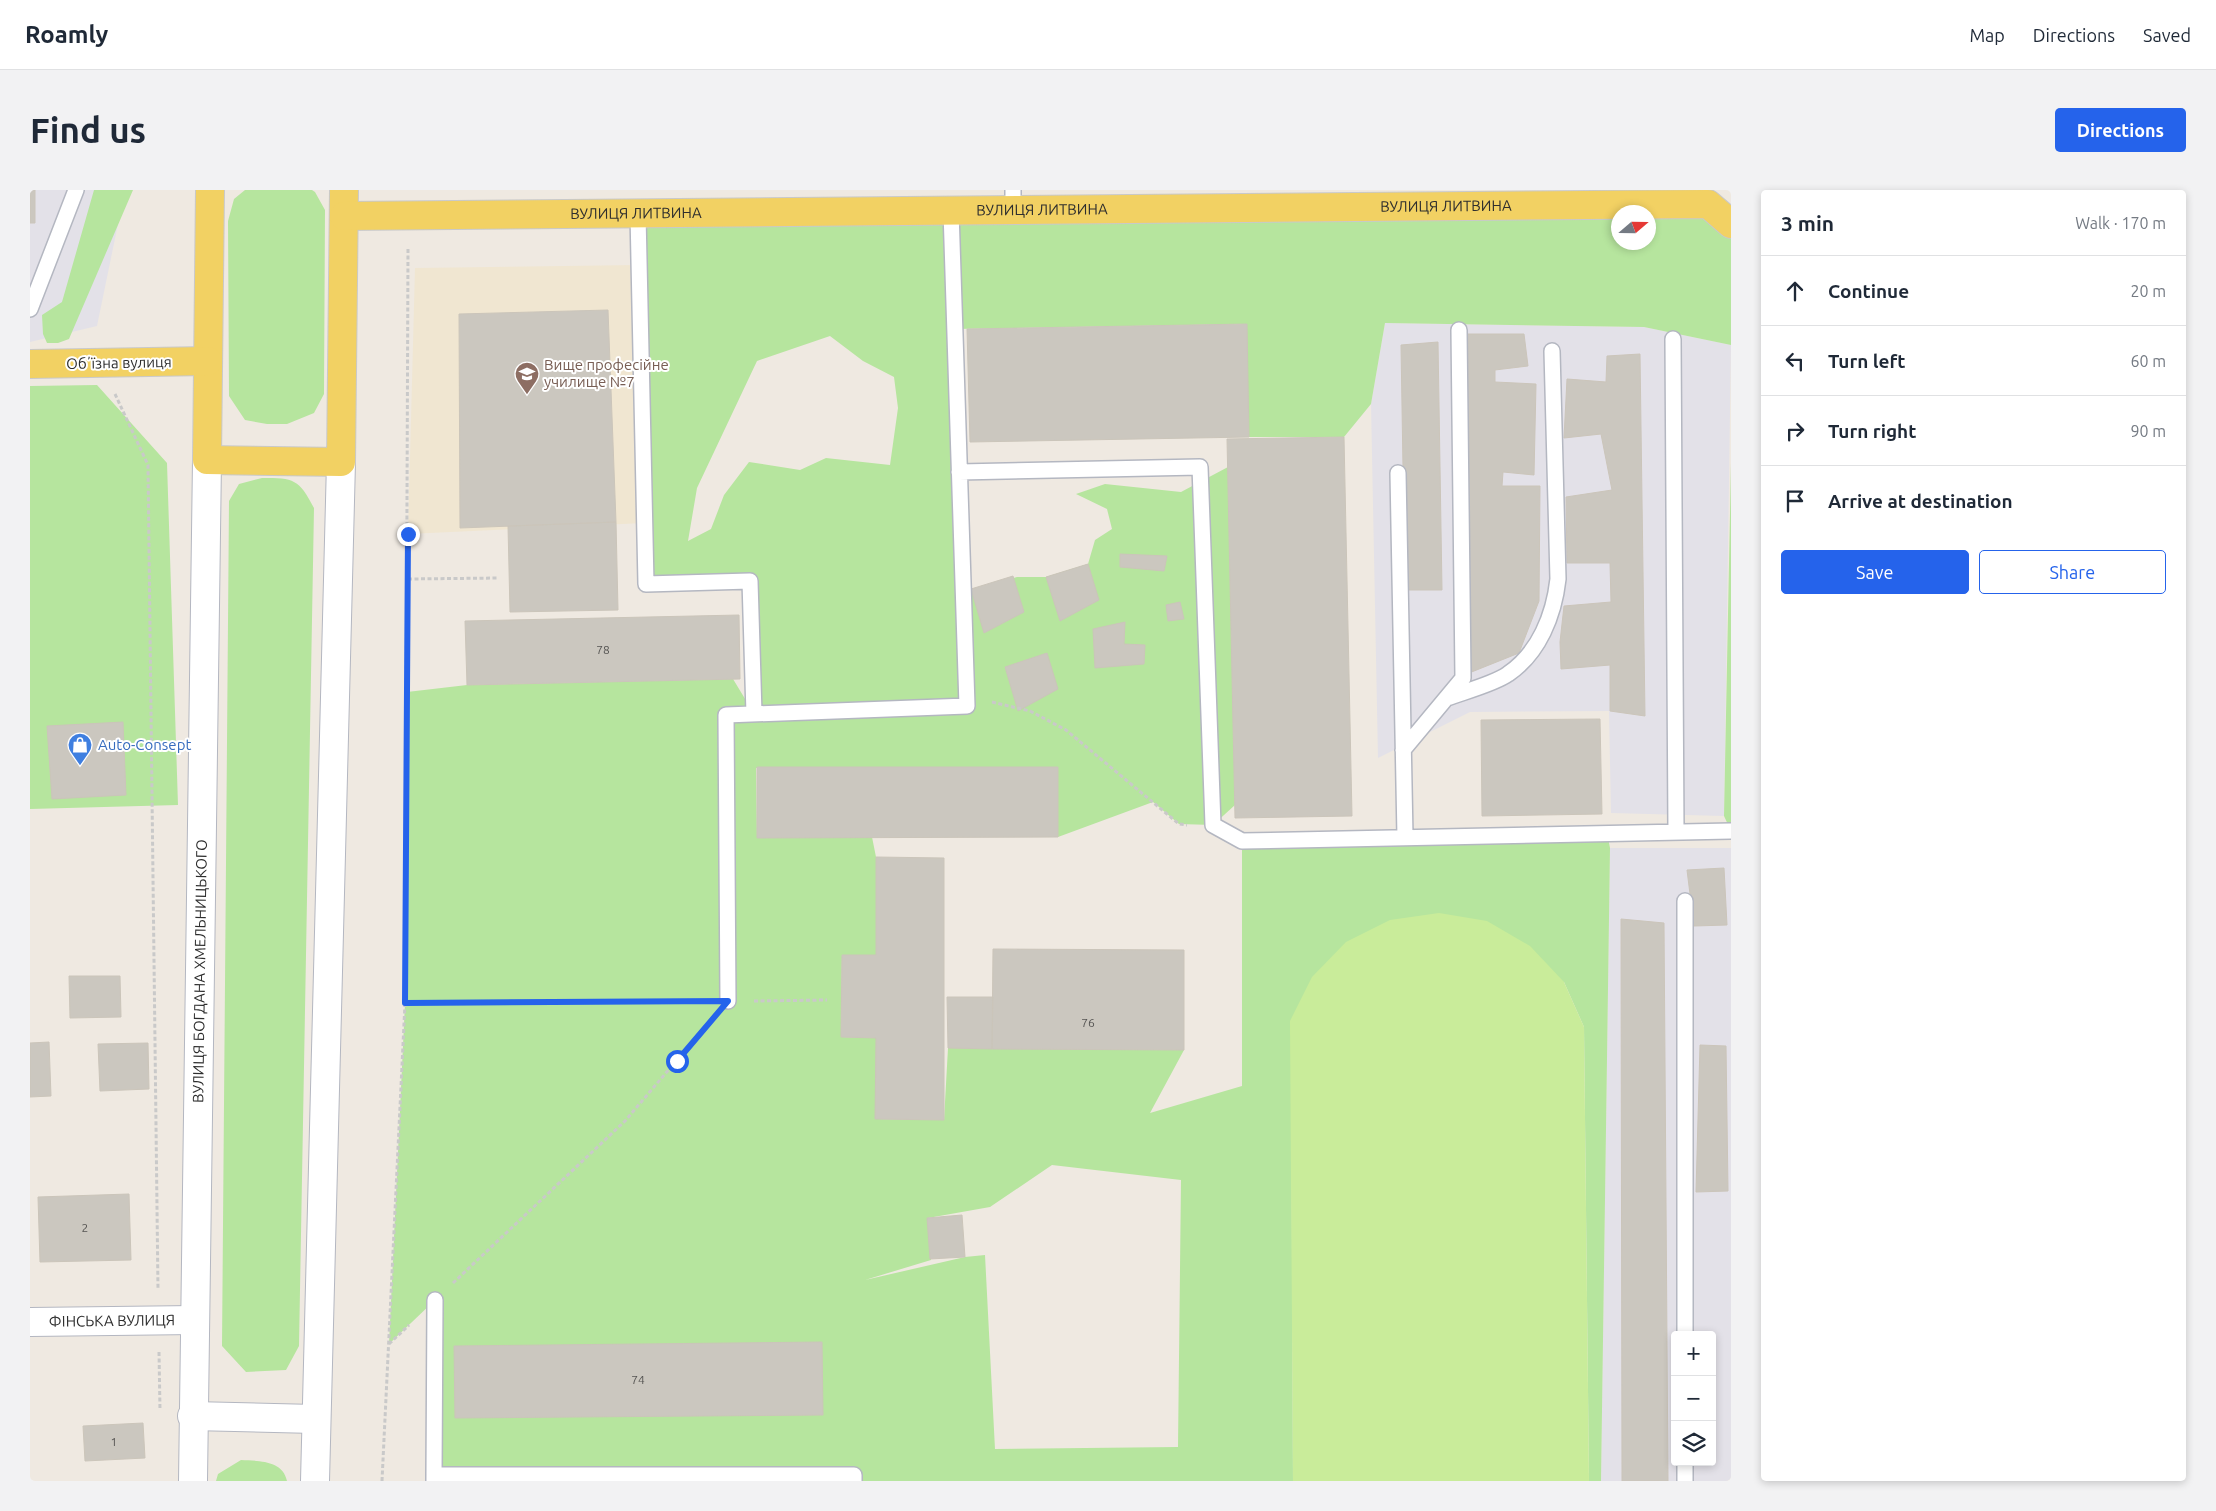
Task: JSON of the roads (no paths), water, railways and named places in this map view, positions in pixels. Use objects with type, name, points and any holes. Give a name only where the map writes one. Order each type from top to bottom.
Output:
[{"type":"main road","name":"ВУЛИЦЯ БОГДАНА ХМЕЛЬНИЦЬКОГО","points":[[207,460],[210,190]]},
{"type":"main road","name":"ВУЛИЦЯ ЛИТВИНА","points":[[344,203],[408,216],[951,211],[1013,200],[1580,198],[1720,204],[1731,224]]},
{"type":"main road","points":[[207,460],[341,462],[344,203]]},
{"type":"main road","name":"Обʼїзна вулиця","points":[[30,364],[208,361]]},
{"type":"street","name":"ВУЛИЦЯ БОГДАНА ХМЕЛЬНИЦЬКОГО","points":[[193,1481],[192,1416],[207,460]]},
{"type":"street","points":[[315,1481],[315,1419],[341,462]]},
{"type":"street","name":"ФІНСЬКА ВУЛИЦЯ","points":[[30,1322],[195,1320]]},
{"type":"street","points":[[192,1416],[315,1419]]},
{"type":"lane","points":[[30,309],[76,190]]},
{"type":"lane","points":[[728,1001],[726,715],[967,706],[951,211]]},
{"type":"lane","points":[[638,214],[646,584],[750,581],[754,714]]},
{"type":"lane","points":[[1403,750],[1463,678],[1459,330]]},
{"type":"lane","points":[[1673,339],[1676,832]]},
{"type":"lane","points":[[1445,699],[1508,675],[1537,645],[1555,605],[1558,579],[1552,351]]},
{"type":"lane","points":[[959,472],[1200,467],[1213,825],[1242,841],[1731,831]]},
{"type":"lane","points":[[1398,473],[1405,837]]},
{"type":"lane","points":[[1684,901],[1685,1331]]},
{"type":"lane","points":[[435,1300],[434,1478],[854,1475],[854,1481]]},
{"type":"lane","points":[[1685,1466],[1685,1481]]},
{"type":"place","name":"Вище професійне училище №7","points":[[527,395]]},
{"type":"place","name":"Auto-Consept","points":[[80,766]]}]
